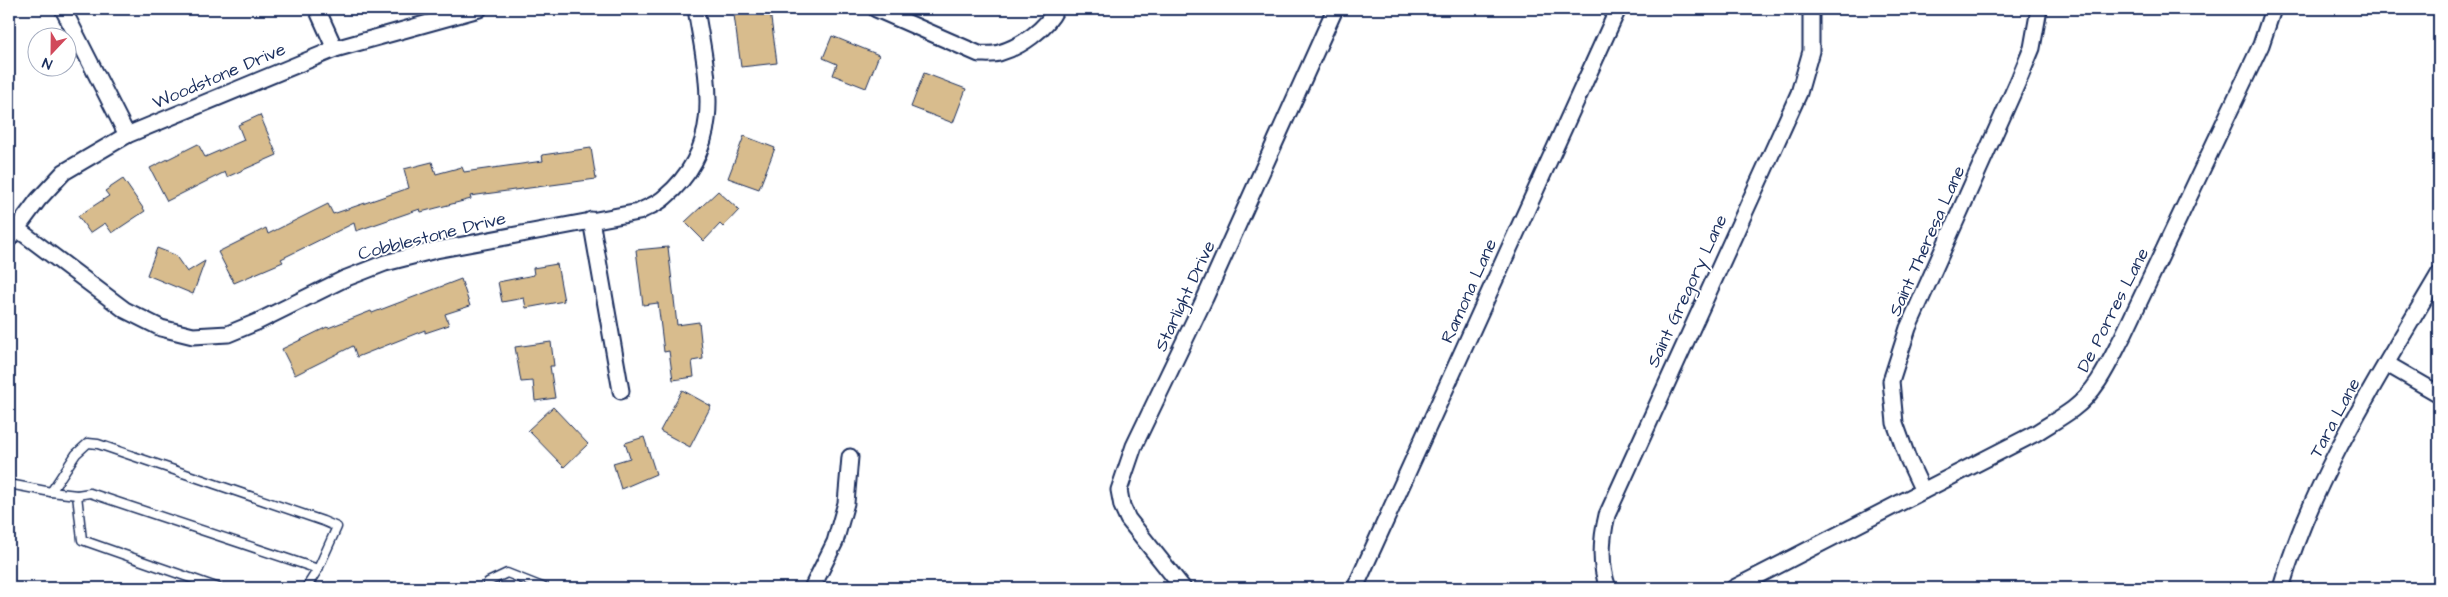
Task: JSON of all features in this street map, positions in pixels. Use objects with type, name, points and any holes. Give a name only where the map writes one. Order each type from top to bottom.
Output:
[{"type":"street","points":[[62,9],[126,135]]},
{"type":"street","points":[[317,9],[335,48]]},
{"type":"street","name":"Woodstone Drive","points":[[12,234],[38,200],[64,172],[126,135],[335,48],[479,9]]},
{"type":"street","name":"Cobblestone Drive","points":[[12,234],[126,310],[161,328],[193,336],[228,334],[257,322],[344,279],[385,263],[446,248],[638,212],[665,198],[686,174],[700,147],[710,114],[708,80],[696,9]]},
{"type":"street","points":[[876,9],[979,54],[997,54],[1012,48],[1035,34],[1056,9]]},
{"type":"street","name":"Starlight Drive","points":[[1183,588],[1128,519],[1122,506],[1119,490],[1134,446],[1205,298],[1335,9]]},
{"type":"street","name":"Ramona Lane","points":[[1355,588],[1618,9]]},
{"type":"street","name":"Saint Gregory Lane","points":[[1608,588],[1601,557],[1601,539],[1607,515],[1799,93],[1811,51],[1811,9]]},
{"type":"street","name":"Saint Theresa Lane","points":[[1924,491],[1908,459],[1895,423],[1891,381],[1908,328],[2032,48],[2039,9]]},
{"type":"street","name":"De Porres Lane","points":[[1734,588],[2036,433],[2073,409],[2100,380],[2123,336],[2256,54],[2273,9]]},
{"type":"street","points":[[591,220],[621,390]]},
{"type":"street","name":"Tara Lane","points":[[2281,588],[2308,514],[2332,462],[2439,274]]},
{"type":"street","points":[[2387,364],[2439,394]]},
{"type":"street","points":[[812,588],[835,542],[846,504],[850,457]]},
{"type":"lane","points":[[51,492],[76,454],[88,443],[98,444],[337,527],[318,569],[306,588]]},
{"type":"lane","points":[[9,484],[77,495],[90,493],[318,569]]},
{"type":"lane","points":[[77,495],[82,540],[219,588]]},
{"type":"lane","points":[[486,588],[488,582],[507,573],[545,588]]},
{"type":"building","points":[[770,11],[777,63],[741,67],[734,15]]},
{"type":"building","points":[[832,36],[879,55],[866,88],[833,75],[837,64],[823,58]]},
{"type":"building","points":[[924,73],[966,89],[953,123],[911,107]]},
{"type":"building","points":[[260,115],[277,155],[227,177],[225,172],[167,201],[150,168],[198,144],[205,157],[244,140],[238,125]]},
{"type":"building","points":[[744,136],[775,148],[759,189],[728,178]]},
{"type":"building","points":[[591,148],[596,179],[470,196],[471,199],[421,212],[420,209],[356,231],[354,223],[281,259],[283,262],[234,283],[218,252],[266,228],[268,234],[328,204],[333,214],[409,188],[404,169],[432,162],[436,174],[462,167],[464,172],[543,161],[542,155]]},
{"type":"building","points":[[123,179],[145,211],[112,233],[105,223],[90,233],[78,216],[109,196],[105,191]]},
{"type":"building","points":[[718,191],[739,210],[723,227],[720,224],[704,241],[685,222]]},
{"type":"building","points":[[668,247],[677,325],[699,322],[703,359],[692,361],[694,377],[673,380],[669,351],[664,352],[658,303],[643,305],[636,250]]},
{"type":"building","points":[[157,248],[175,255],[187,272],[205,261],[193,294],[147,275]]},
{"type":"building","points":[[557,264],[564,301],[526,308],[524,298],[502,302],[498,282],[534,275],[533,268]]},
{"type":"building","points":[[461,279],[470,306],[445,314],[449,325],[425,333],[425,330],[357,357],[353,346],[295,375],[282,349],[327,327],[371,311],[372,313]]},
{"type":"building","points":[[551,342],[554,366],[550,366],[555,398],[535,401],[533,381],[521,382],[515,347]]},
{"type":"building","points":[[682,390],[711,406],[690,447],[660,431]]},
{"type":"building","points":[[553,407],[588,444],[564,467],[528,430]]},
{"type":"building","points":[[644,437],[656,474],[621,489],[613,463],[630,458],[625,443]]}]
